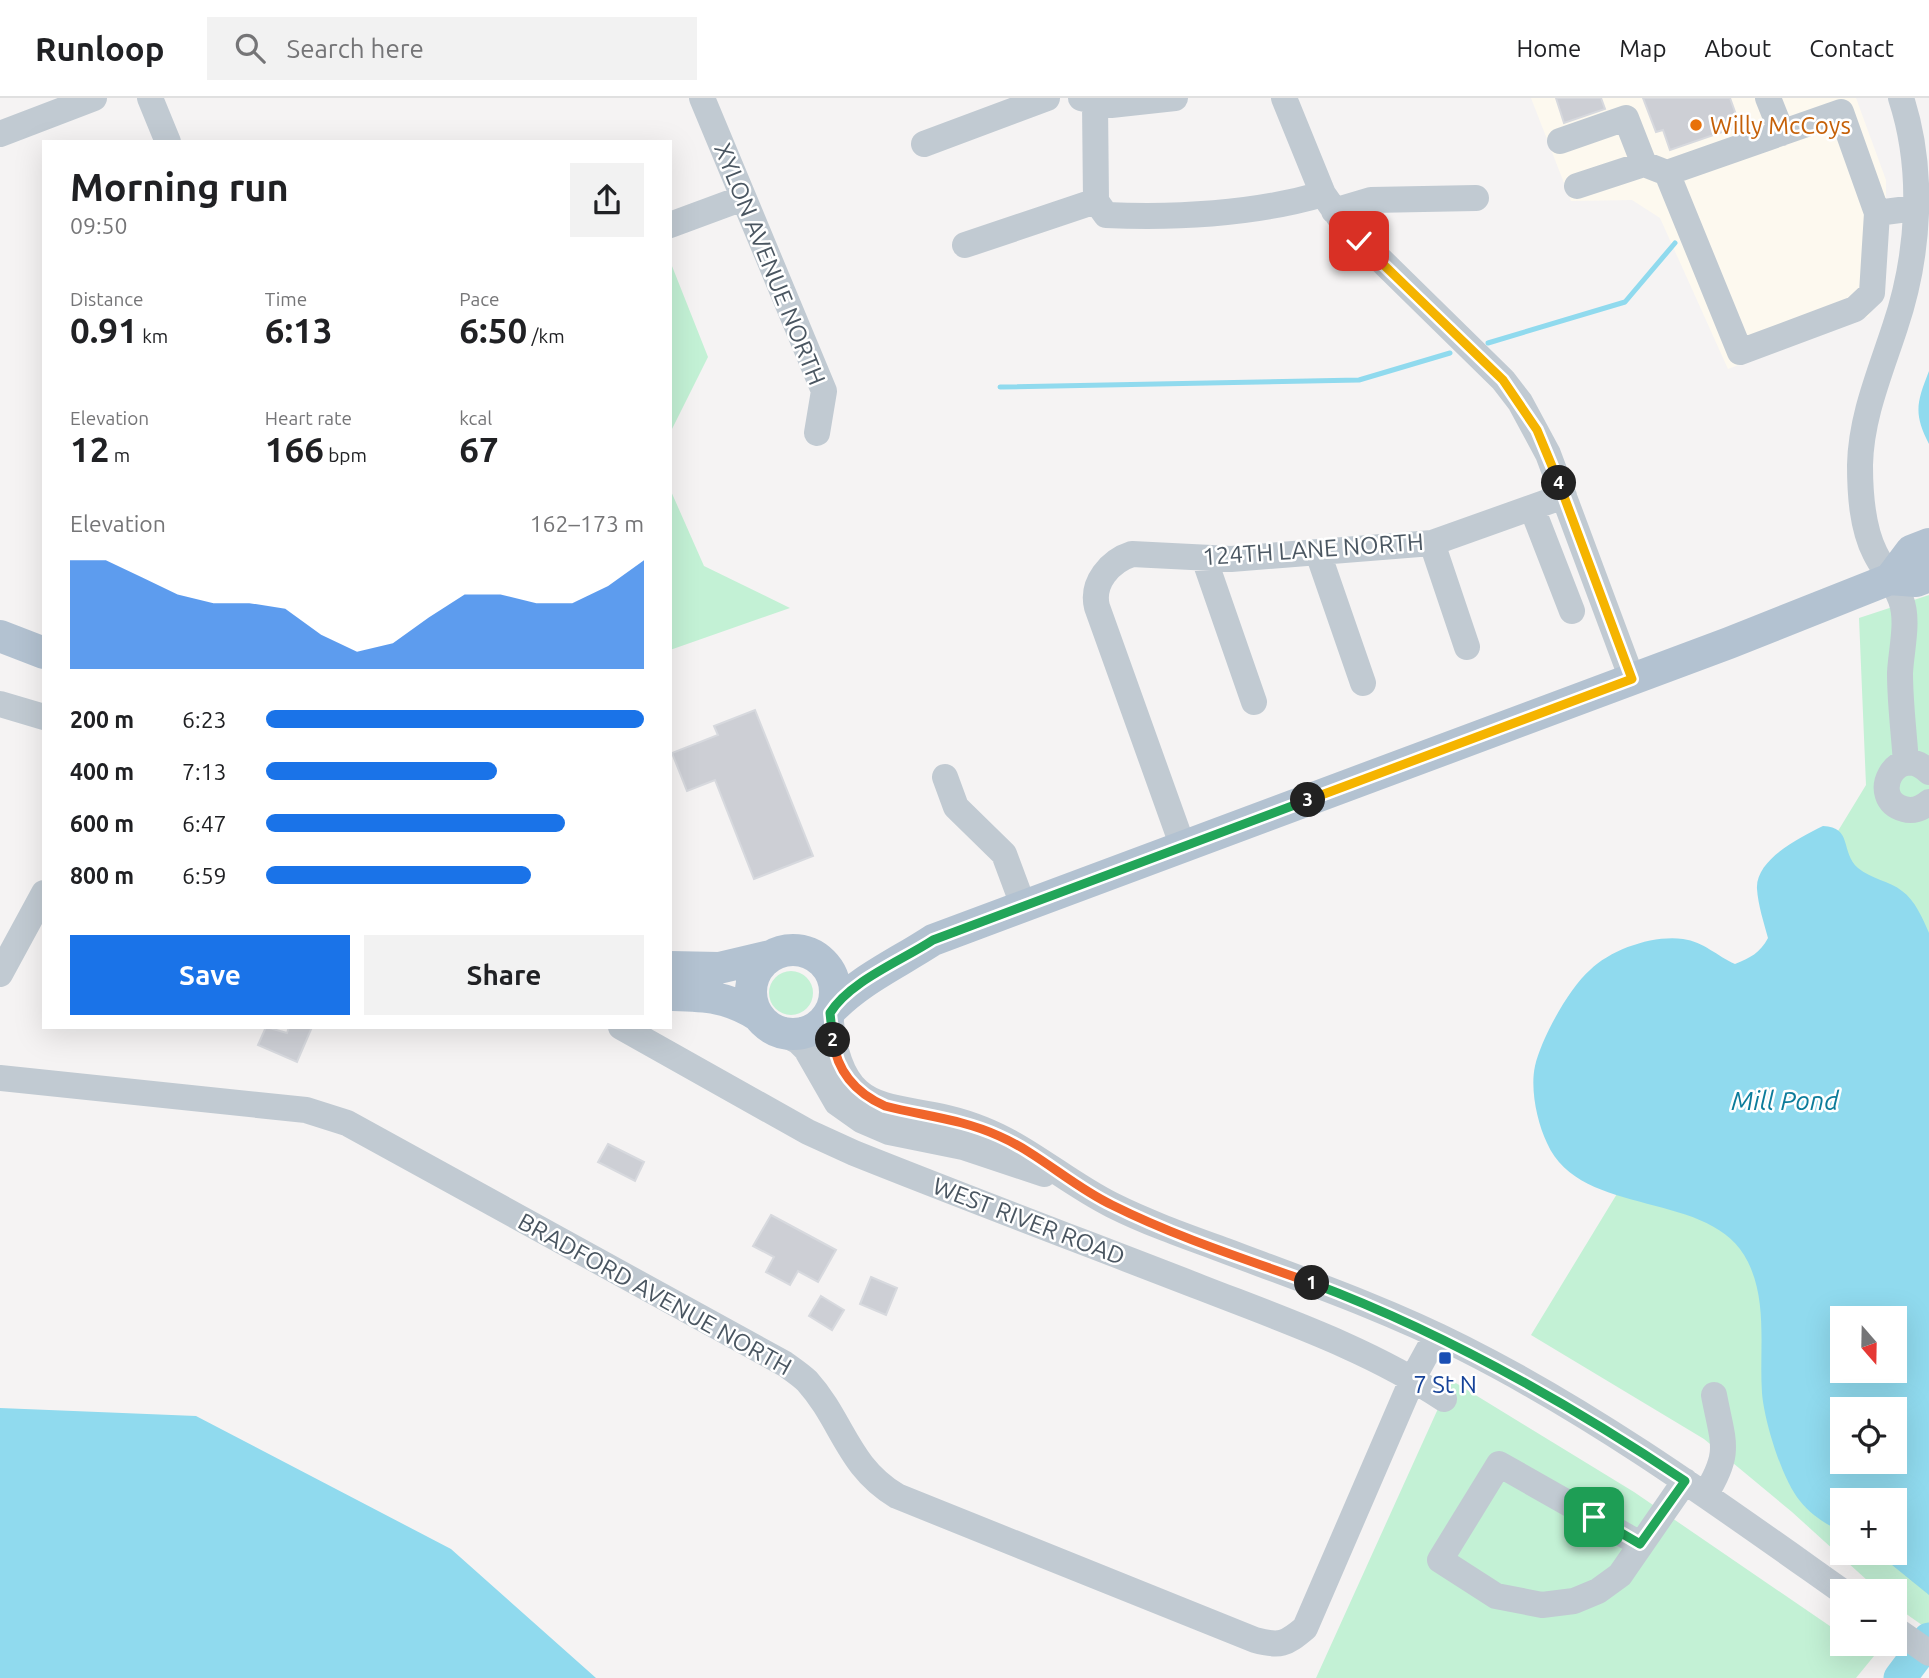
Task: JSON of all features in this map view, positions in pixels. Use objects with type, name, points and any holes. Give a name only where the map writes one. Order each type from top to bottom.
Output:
[{"type":"main road","points":[[1890,579],[1911,551],[1929,544]]},
{"type":"main road","points":[[770,956],[756,972],[751,996],[768,1024],[798,1033],[811,1029],[847,994],[878,972],[898,963],[933,940],[1632,679],[1890,579],[1916,581],[1929,576]]},
{"type":"main road","points":[[0,636],[42,652]]},
{"type":"main road","points":[[672,967],[719,968],[794,949],[844,962],[891,946],[933,940]]},
{"type":"main road","points":[[815,956],[832,974],[835,986],[831,1011]]},
{"type":"main road","name":"WEST RIVER ROAD","points":[[672,995],[718,997],[740,1004],[768,1024]]},
{"type":"street","points":[[0,134],[94,98]]},
{"type":"street","points":[[150,98],[167,140]]},
{"type":"street","name":"XYLON AVENUE NORTH","points":[[702,98],[824,391],[817,433]]},
{"type":"street","points":[[924,144],[1047,98]]},
{"type":"street","points":[[1175,98],[1111,105],[1088,100],[1096,201],[1106,215],[1146,217],[1328,202],[1476,198]]},
{"type":"street","points":[[1284,98],[1328,202],[1359,241],[1503,380],[1537,430],[1632,679]]},
{"type":"street","points":[[1768,98],[1782,133]]},
{"type":"street","points":[[1901,98],[1911,140],[1916,208],[1907,285],[1862,435],[1862,509],[1874,551],[1902,600],[1904,618],[1900,674],[1917,768],[1899,766],[1888,777],[1887,791],[1894,804],[1908,810],[1923,807],[1929,802]]},
{"type":"street","points":[[1560,141],[1626,118],[1655,169],[1740,352],[1855,309],[1872,293],[1877,213],[1838,105],[1782,133],[1655,169],[1577,186]]},
{"type":"street","points":[[672,224],[743,198]]},
{"type":"street","points":[[965,245],[1096,201]]},
{"type":"street","points":[[1877,213],[1916,208]]},
{"type":"street","name":"124TH LANE NORTH","points":[[1183,847],[1099,614],[1096,590],[1103,576],[1120,558],[1150,553],[1204,558],[1318,553],[1432,543],[1564,496]]},
{"type":"street","points":[[1532,508],[1572,611]]},
{"type":"street","points":[[1432,543],[1467,647]]},
{"type":"street","points":[[1318,553],[1363,682]]},
{"type":"street","points":[[1204,558],[1254,702]]},
{"type":"street","points":[[0,704],[42,716]]},
{"type":"street","points":[[945,777],[956,807],[1004,854],[1023,905]]},
{"type":"street","points":[[0,974],[42,897]]},
{"type":"street","name":"WEST RIVER ROAD","points":[[831,1011],[834,1052],[839,1065],[847,1078],[865,1096],[885,1106],[950,1119],[1001,1136],[1030,1152],[1069,1182]]},
{"type":"street","name":"WEST RIVER ROAD","points":[[768,1024],[798,1041],[806,1049],[837,1102],[874,1127],[963,1147],[1069,1182],[1155,1224],[1349,1297],[1436,1336],[1549,1395],[1695,1488],[1830,1583]]},
{"type":"street","name":"WEST RIVER ROAD","points":[[625,1029],[808,1132],[854,1153],[1240,1303],[1413,1378],[1444,1399]]},
{"type":"street","name":"BRADFORD AVENUE NORTH","points":[[0,1078],[306,1110],[347,1122],[785,1364],[806,1381],[872,1479],[897,1496],[1255,1640],[1274,1645],[1290,1641],[1305,1628],[1413,1378]]},
{"type":"street","points":[[1413,1378],[1436,1336]]},
{"type":"street","points":[[1640,1544],[1499,1464],[1440,1560],[1496,1596],[1542,1605],[1574,1601],[1598,1591],[1620,1575],[1640,1544],[1695,1488],[1721,1470],[1724,1451],[1714,1395]]},
{"type":"street","points":[[1907,1638],[1929,1653]]},
{"type":"shaded area","points":[[1531,98],[1856,98],[1886,180],[1883,276],[1869,316],[1728,369],[1660,218],[1632,200],[1571,201]]},
{"type":"green space","points":[[672,266],[708,357],[672,429]]},
{"type":"green space","points":[[672,494],[704,566],[790,608],[672,649]]},
{"type":"green space","name":"Mill Pond","points":[[1929,595],[1929,1630],[1907,1614],[1907,1579],[1866,1579],[1850,1565],[1907,1565],[1907,1488],[1830,1488],[1830,1547],[1704,1439],[1531,1335],[1866,785],[1859,618]]},
{"type":"green space","points":[[791,971],[806,978],[813,993],[806,1008],[791,1015],[776,1008],[769,993],[776,978]]},
{"type":"green space","points":[[1451,1380],[1634,1492],[1830,1626],[1830,1656],[1874,1656],[1856,1678],[1316,1678]]},
{"type":"water","points":[[1929,371],[1929,444],[1918,408]]},
{"type":"water","name":"Mill Pond","points":[[1823,826],[1839,831],[1858,868],[1907,895],[1929,933],[1929,1595],[1892,1565],[1907,1565],[1907,1488],[1830,1488],[1830,1526],[1804,1506],[1793,1491],[1775,1449],[1763,1405],[1758,1294],[1748,1262],[1731,1239],[1707,1223],[1588,1184],[1564,1167],[1547,1143],[1535,1105],[1533,1085],[1538,1055],[1565,1001],[1582,978],[1599,962],[1621,950],[1659,939],[1691,941],[1735,964],[1750,957],[1762,948],[1768,938],[1760,908],[1758,878],[1771,859],[1792,843]]},
{"type":"water","points":[[0,1408],[196,1416],[451,1549],[596,1678],[0,1678]]},
{"type":"building","points":[[1556,98],[1601,98],[1605,109],[1564,123]]},
{"type":"building","name":"Willy McCoys","points":[[1643,98],[1730,98],[1740,126],[1670,150],[1663,130],[1656,132]]},
{"type":"building","points":[[755,710],[813,856],[754,879],[715,780],[687,791],[672,753],[718,735],[714,726]]},
{"type":"building","points":[[265,1029],[287,1033],[288,1029],[311,1029],[297,1062],[258,1045]]},
{"type":"building","points":[[608,1144],[644,1162],[635,1181],[598,1162]]},
{"type":"building","points":[[771,1215],[836,1250],[818,1282],[798,1271],[790,1285],[766,1272],[774,1257],[753,1246]]},
{"type":"building","points":[[871,1277],[897,1288],[886,1315],[860,1304]]},
{"type":"building","points":[[821,1296],[844,1310],[832,1330],[809,1316]]},
{"type":"waterway","points":[[1488,343],[1625,302],[1675,243]]},
{"type":"waterway","points":[[1000,387],[1359,380],[1450,353]]},
{"type":"waterway","points":[[1900,1678],[1929,1639]]},
{"type":"place","name":"Willy McCoys","points":[[1696,125]]},
{"type":"place","name":"7 St N","points":[[1445,1358]]},
{"type":"route","points":[[1359,241],[1503,380],[1520,401],[1548,454],[1632,679],[933,940],[898,963],[878,972],[847,994],[831,1010],[834,1052],[847,1078],[872,1100],[904,1111],[931,1114],[972,1125],[1001,1136],[1030,1152],[1069,1182],[1112,1205],[1155,1224],[1349,1297],[1461,1347],[1588,1418],[1685,1481],[1640,1544],[1594,1517]]}]
